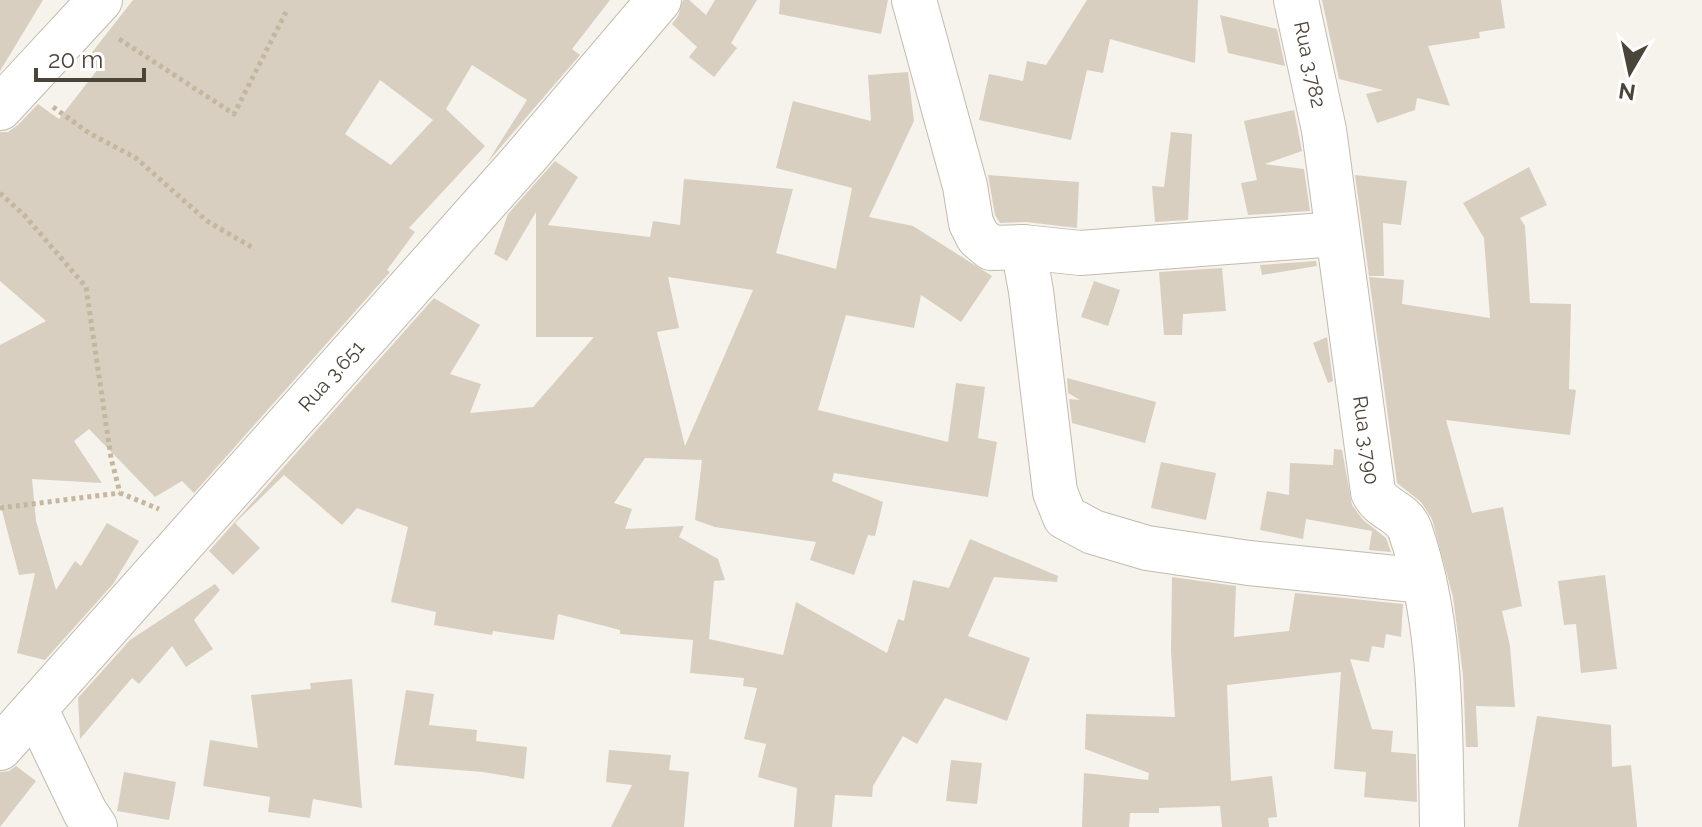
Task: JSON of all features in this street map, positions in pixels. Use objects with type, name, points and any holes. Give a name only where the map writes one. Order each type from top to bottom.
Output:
[{"type":"street","points":[[914,0],[965,186],[971,223],[978,237],[991,248],[1023,247],[1080,253],[1337,234]]},
{"type":"street","name":"Rua 3.782","points":[[1296,0],[1324,130]]},
{"type":"street","name":"Rua 3.651","points":[[0,748],[524,159],[642,5]]},
{"type":"street","points":[[10,95],[93,7]]},
{"type":"street","name":"Rua 3.790","points":[[1324,130],[1373,492],[1377,501],[1398,514],[1409,526],[1435,639],[1442,827]]},
{"type":"street","points":[[1023,247],[1055,492],[1065,517],[1093,532],[1147,548],[1249,563],[1424,581]]},
{"type":"street","points":[[36,710],[95,827]]},
{"type":"path","points":[[93,7],[125,44],[234,114],[286,12]]},
{"type":"path","points":[[10,95],[136,158],[207,221],[255,249]]},
{"type":"path","points":[[0,193],[25,216],[86,287],[111,458],[120,493]]},
{"type":"path","points":[[0,508],[120,493],[142,500],[194,528]]},
{"type":"building","points":[[0,0],[43,0],[0,71]]},
{"type":"building","points":[[133,0],[610,0],[572,49],[580,55],[487,163],[527,100],[472,65],[446,109],[485,146],[409,228],[415,232],[387,270],[390,272],[194,493],[182,481],[155,497],[89,429],[74,441],[102,483],[32,479],[36,521],[56,590],[75,561],[81,566],[107,523],[139,541],[113,584],[45,660],[17,653],[35,573],[19,575],[0,503],[0,345],[46,321],[0,281],[0,132],[8,132],[18,125],[38,104],[59,119],[98,69],[86,60]],"holes":[[[380,80],[433,120],[391,165],[345,134]]]},
{"type":"building","points":[[683,0],[689,0],[706,15],[715,0],[757,0],[731,43],[737,48],[714,77],[689,57],[697,47],[672,24]]},
{"type":"building","points":[[780,0],[888,0],[881,34],[779,14]]},
{"type":"building","points":[[1087,0],[1198,0],[1195,63],[1110,39],[1103,73],[1087,70],[1071,140],[979,120],[989,74],[1023,81],[1027,61],[1046,65]]},
{"type":"building","points":[[1322,0],[1501,0],[1505,28],[1479,32],[1480,38],[1428,46],[1450,106],[1417,98],[1415,110],[1377,123],[1366,94],[1383,90],[1339,79]]},
{"type":"building","points":[[1220,15],[1277,29],[1285,66],[1228,53]]},
{"type":"building","points":[[908,72],[914,121],[869,217],[913,226],[992,276],[961,322],[921,295],[914,328],[846,315],[818,410],[948,442],[956,383],[985,387],[978,438],[997,442],[988,497],[834,473],[832,481],[883,502],[875,536],[868,535],[854,575],[810,560],[816,542],[715,527],[695,520],[702,460],[645,458],[614,503],[632,509],[625,529],[684,526],[679,537],[718,559],[725,580],[714,581],[709,639],[783,655],[796,602],[887,653],[898,619],[904,621],[913,580],[949,588],[970,539],[1058,576],[1057,582],[994,577],[968,636],[1030,658],[1007,721],[945,698],[917,744],[903,736],[873,786],[872,797],[835,795],[832,827],[794,827],[797,788],[758,777],[766,744],[744,739],[757,688],[743,686],[744,678],[690,673],[693,640],[620,634],[620,630],[558,614],[554,640],[493,631],[492,635],[434,625],[436,612],[391,602],[408,527],[357,508],[342,525],[284,475],[235,523],[260,548],[233,575],[209,551],[434,298],[480,325],[450,374],[481,384],[470,413],[533,407],[594,337],[536,337],[536,212],[507,261],[494,254],[508,214],[555,161],[578,177],[548,225],[650,237],[653,221],[680,225],[684,179],[793,189],[776,253],[836,269],[852,188],[776,168],[793,101],[871,121],[868,75]],"holes":[[[668,277],[753,290],[685,446],[657,332],[679,328]]]},
{"type":"building","points":[[1294,110],[1302,151],[1265,164],[1304,169],[1310,211],[1248,215],[1241,183],[1257,180],[1244,121]]},
{"type":"building","points":[[1171,132],[1192,134],[1188,220],[1155,222],[1152,186],[1164,187]]},
{"type":"building","points":[[1529,167],[1547,205],[1520,218],[1525,226],[1530,303],[1571,304],[1569,389],[1576,390],[1570,435],[1446,420],[1472,513],[1503,507],[1522,606],[1502,611],[1510,646],[1515,707],[1476,706],[1478,747],[1466,747],[1463,675],[1453,597],[1432,519],[1421,502],[1397,483],[1369,277],[1404,280],[1402,304],[1490,318],[1484,238],[1463,203]]},
{"type":"building","points":[[988,175],[1079,182],[1077,228],[1026,222],[1000,223],[995,215]]},
{"type":"building","points":[[1355,175],[1407,181],[1401,225],[1383,223],[1384,276],[1369,276]]},
{"type":"building","points":[[1316,261],[1317,266],[1262,275],[1260,265]]},
{"type":"building","points":[[1222,268],[1226,311],[1183,314],[1182,335],[1164,335],[1159,272]]},
{"type":"building","points":[[1094,281],[1120,290],[1108,326],[1081,317]]},
{"type":"building","points":[[1327,337],[1333,381],[1328,383],[1313,343]]},
{"type":"building","points":[[1067,378],[1156,402],[1145,443],[1072,423],[1069,399],[1080,400],[1068,393]]},
{"type":"building","points":[[1334,449],[1342,450],[1352,505],[1363,520],[1386,538],[1391,552],[1369,550],[1372,531],[1306,519],[1303,539],[1260,530],[1267,491],[1289,495],[1290,463],[1333,465]]},
{"type":"building","points":[[1161,462],[1216,473],[1206,520],[1151,508]]},
{"type":"building","points":[[1605,575],[1617,669],[1581,673],[1576,624],[1564,625],[1558,581]]},
{"type":"building","points":[[1172,577],[1236,586],[1234,637],[1289,631],[1295,593],[1403,604],[1401,637],[1386,634],[1384,648],[1372,646],[1369,662],[1350,659],[1372,729],[1393,731],[1391,752],[1416,754],[1417,802],[1364,797],[1366,772],[1334,769],[1341,672],[1227,685],[1231,781],[1272,776],[1277,817],[1268,818],[1269,827],[1222,827],[1220,806],[1159,808],[1159,813],[1130,813],[1129,827],[1082,827],[1084,773],[1148,780],[1149,773],[1085,749],[1086,714],[1175,717],[1171,651]]},
{"type":"building","points":[[215,584],[220,590],[194,620],[213,649],[186,667],[172,646],[139,684],[132,678],[80,739],[78,698],[130,640]]},
{"type":"building","points":[[352,679],[362,808],[313,799],[310,818],[268,812],[270,797],[203,786],[210,740],[258,748],[251,695],[311,689],[310,683]]},
{"type":"building","points":[[406,690],[434,694],[429,725],[477,730],[476,741],[527,747],[524,779],[483,772],[394,765]]},
{"type":"building","points":[[1537,716],[1611,725],[1612,767],[1631,765],[1637,827],[1518,827]]},
{"type":"building","points":[[609,750],[671,755],[669,770],[689,772],[684,827],[611,827],[632,785],[606,782]]},
{"type":"building","points":[[951,760],[982,763],[977,804],[946,801]]},
{"type":"building","points":[[16,766],[36,781],[0,827],[0,772]]},
{"type":"building","points":[[124,772],[176,782],[169,820],[117,811]]}]
